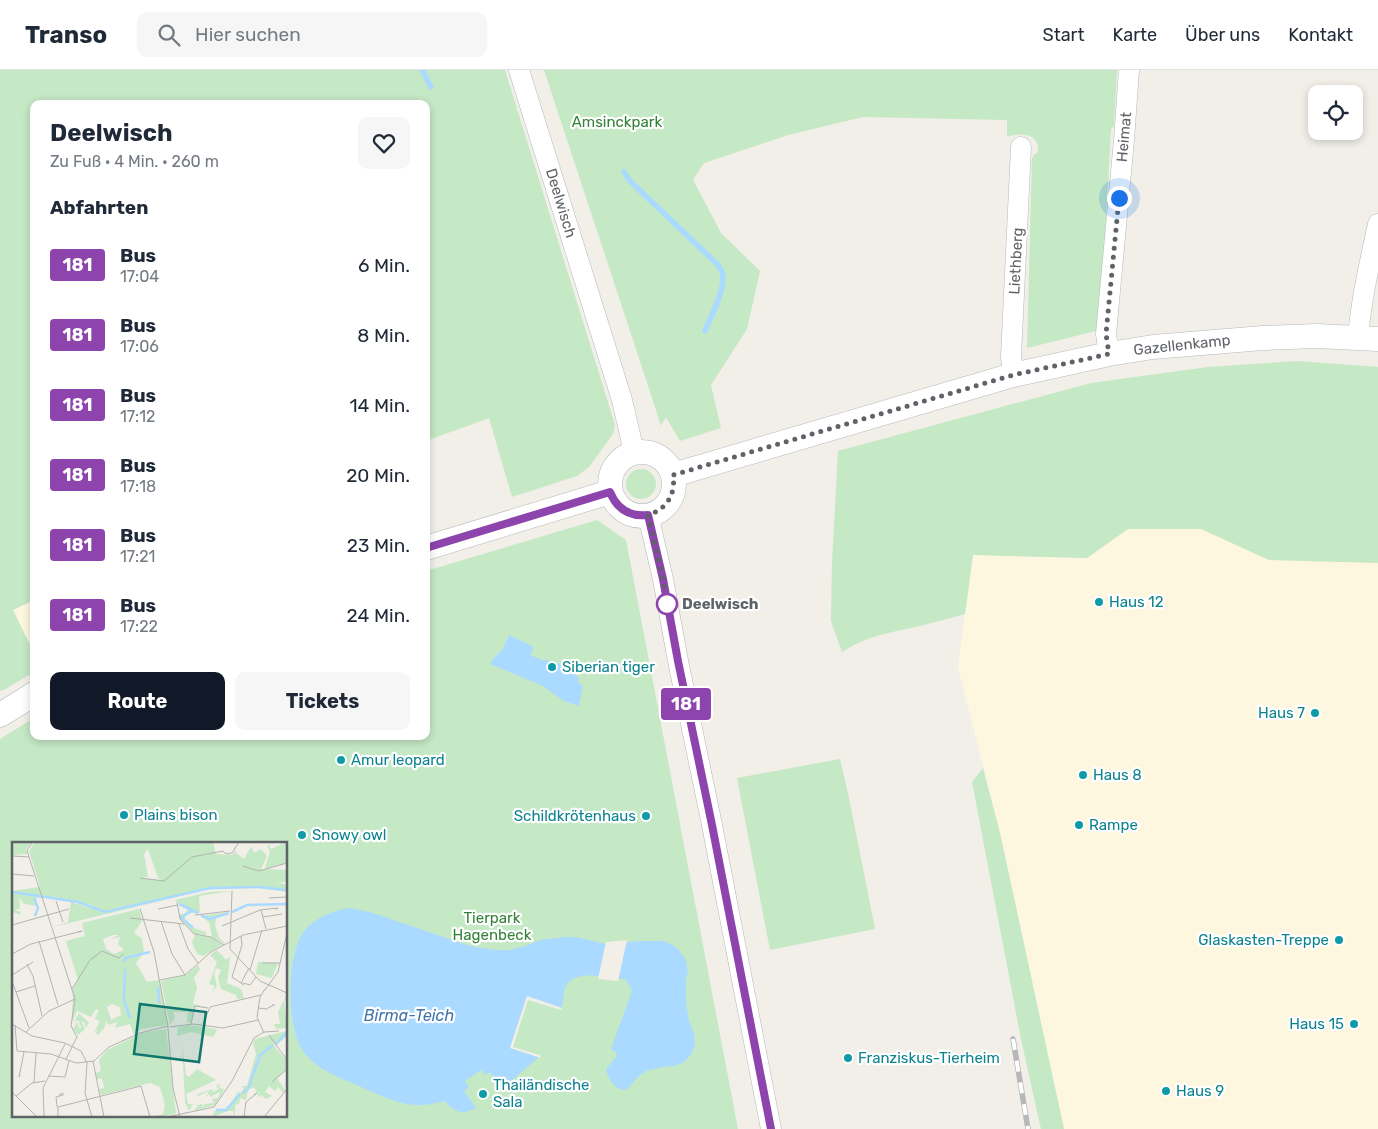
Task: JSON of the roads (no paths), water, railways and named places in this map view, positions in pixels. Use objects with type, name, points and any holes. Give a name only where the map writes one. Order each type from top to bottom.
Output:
[{"type":"street","name":"Deelwisch","points":[[519,70],[622,400],[634,452]]},
{"type":"street","name":"Heimat","points":[[1109,354],[1106,334],[1129,70]]},
{"type":"street","name":"Liethberg","points":[[1013,375],[1011,356],[1021,147]]},
{"type":"street","points":[[1368,338],[1359,321],[1366,277],[1378,224]]},
{"type":"street","name":"Gazellenkamp","points":[[673,475],[1013,375],[1109,354],[1153,347],[1263,338],[1316,336],[1368,338]]},
{"type":"street","points":[[634,452],[646,452],[658,456],[667,464],[673,475],[674,488],[669,500],[660,510],[648,515],[640,516],[624,511],[618,506],[610,492],[610,479],[614,467],[622,458],[634,452]]},
{"type":"street","points":[[430,547],[610,492]]},
{"type":"street","points":[[648,515],[663,579],[771,1129]]},
{"type":"street","points":[[0,716],[30,697]]},
{"type":"water","points":[[509,635],[532,646],[533,650],[530,655],[547,660],[550,664],[558,663],[579,678],[578,683],[583,686],[579,706],[564,701],[543,686],[490,664],[503,649]]},
{"type":"water","name":"Birma-Teich","points":[[351,908],[373,913],[470,946],[496,950],[508,950],[526,946],[540,940],[566,937],[576,937],[605,944],[664,941],[679,950],[686,960],[688,972],[686,979],[686,1003],[695,1044],[692,1053],[684,1062],[675,1066],[646,1071],[626,1090],[615,1086],[610,1080],[606,1069],[617,1056],[616,1052],[611,1049],[632,991],[624,979],[585,976],[572,979],[567,984],[562,1008],[527,997],[510,1048],[539,1057],[502,1089],[490,1072],[485,1075],[481,1070],[465,1081],[469,1087],[464,1091],[476,1108],[467,1112],[459,1112],[445,1101],[434,1104],[414,1105],[397,1102],[379,1095],[335,1076],[312,1061],[299,1044],[291,1012],[291,975],[298,942],[304,931],[326,915],[338,910]]},
{"type":"waterway","points":[[422,70],[431,87]]},
{"type":"waterway","points":[[624,172],[630,181],[715,262],[721,270],[723,278],[720,293],[705,331]]},
{"type":"railway","points":[[1013,1039],[1028,1129]]},
{"type":"place","name":"Haus 12","points":[[1099,602]]},
{"type":"place","name":"Deelwisch","points":[[667,604]]},
{"type":"place","name":"Siberian tiger","points":[[552,667]]},
{"type":"place","name":"Haus 7","points":[[1315,713]]},
{"type":"place","name":"Amur leopard","points":[[341,760]]},
{"type":"place","name":"Haus 8","points":[[1083,775]]},
{"type":"place","name":"Plains bison","points":[[124,815]]},
{"type":"place","name":"Schildkrötenhaus","points":[[646,816]]},
{"type":"place","name":"Rampe","points":[[1079,825]]},
{"type":"place","name":"Snowy owl","points":[[302,835]]},
{"type":"place","name":"Glaskasten-Treppe","points":[[1339,940]]},
{"type":"place","name":"Haus 15","points":[[1354,1024]]},
{"type":"place","name":"Franziskus-Tierheim","points":[[848,1058]]},
{"type":"place","name":"Haus 9","points":[[1166,1091]]},
{"type":"place","name":"Thailändische Sala","points":[[483,1094]]},
{"type":"park label","name":"Amsinckpark","points":[[617,122]]},
{"type":"park label","name":"Tierpark Hagenbeck","points":[[492,926]]}]
